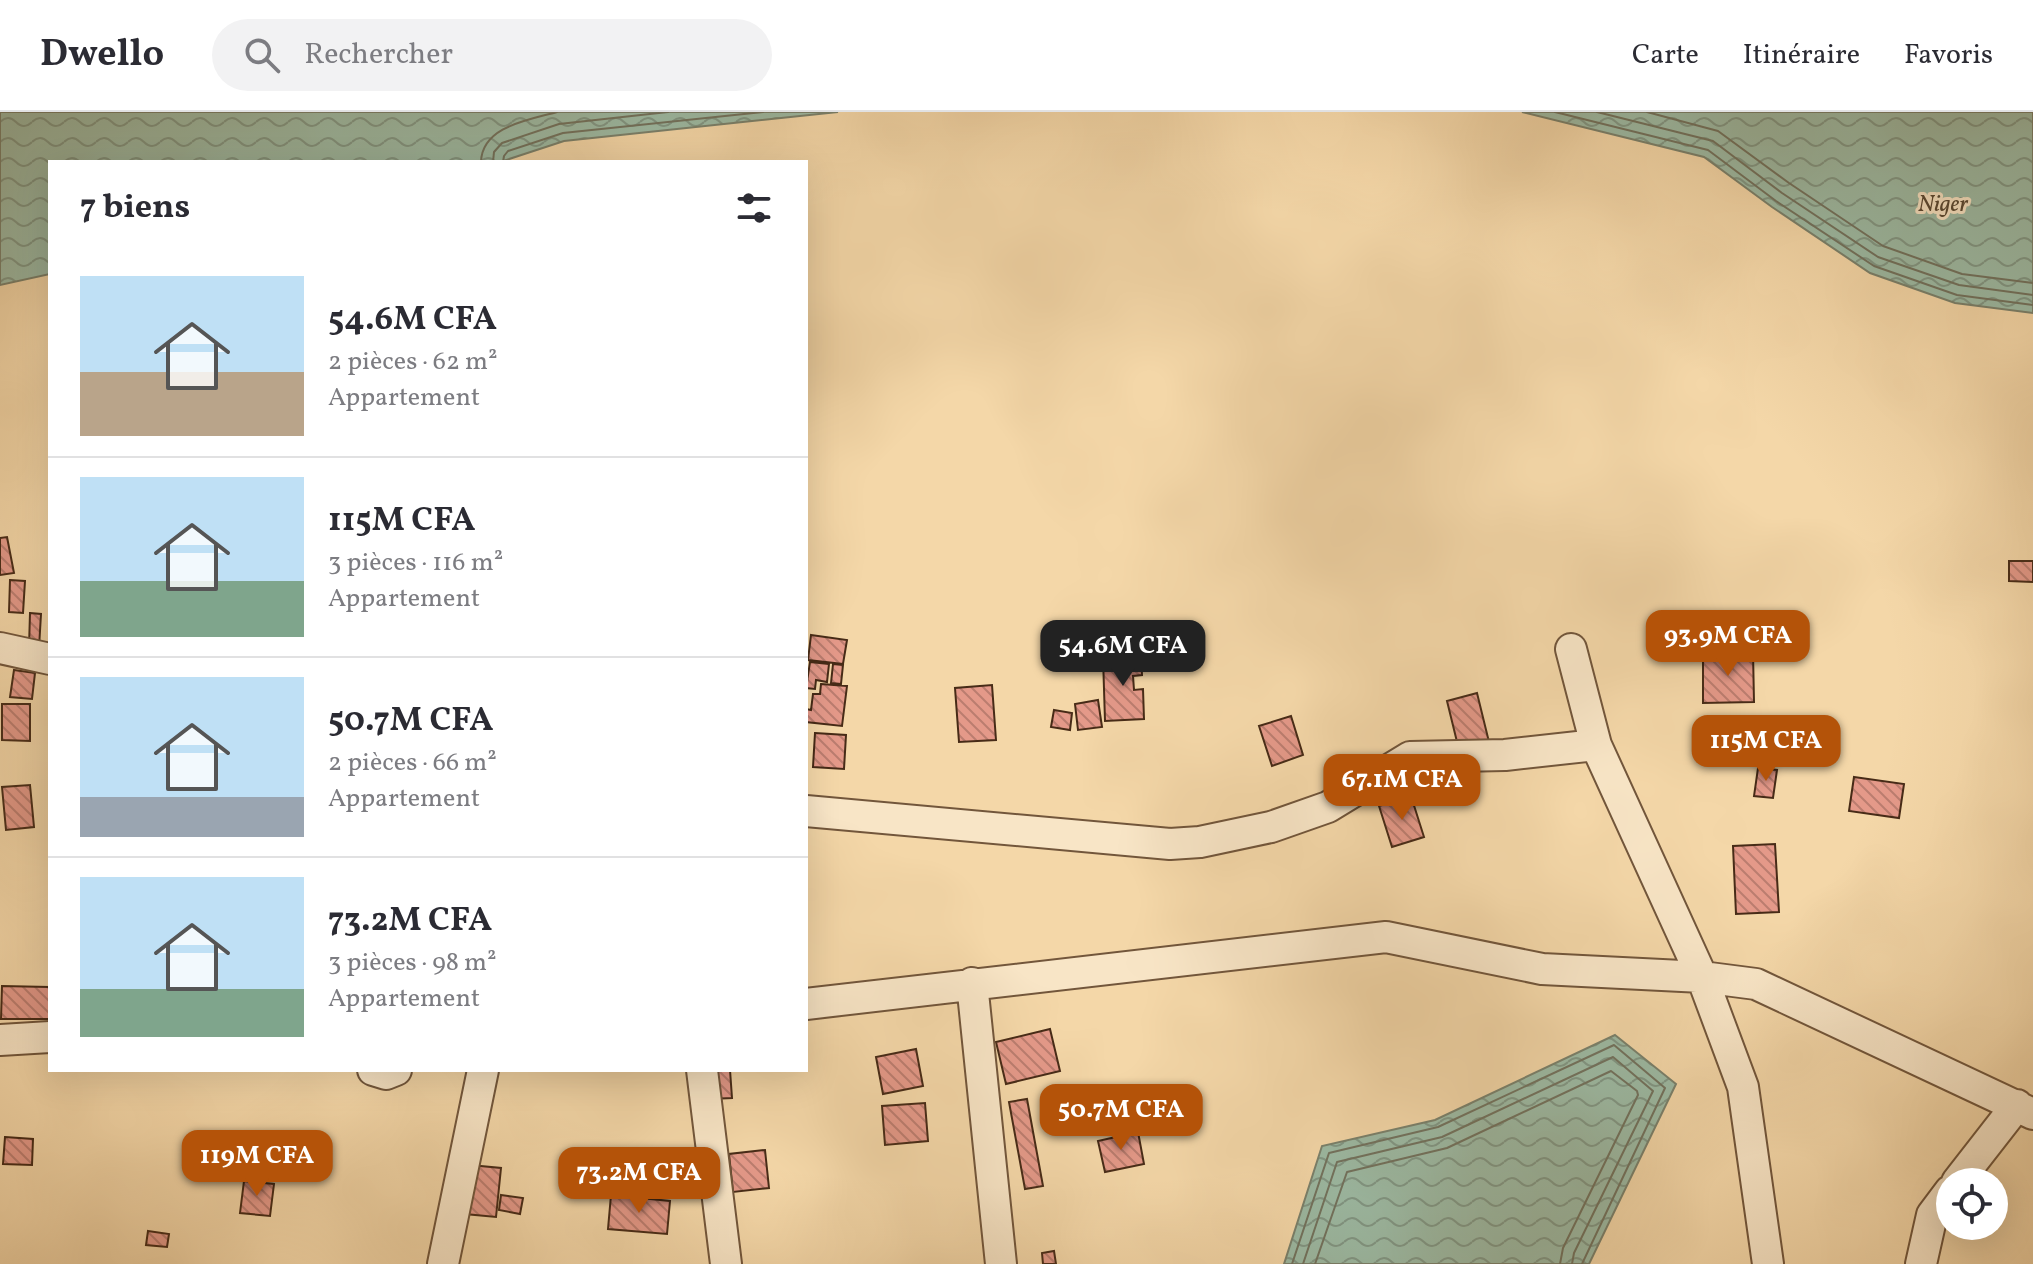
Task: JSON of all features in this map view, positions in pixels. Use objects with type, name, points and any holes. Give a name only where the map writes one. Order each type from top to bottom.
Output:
[{"type":"street","points":[[0,648],[48,659]]},
{"type":"street","points":[[1571,649],[1596,745],[1702,977],[1743,1087],[1768,1264]]},
{"type":"street","points":[[808,811],[1170,844],[1200,842],[1271,827],[1328,807],[1410,757],[1505,755],[1596,745]]},
{"type":"street","points":[[808,1004],[1386,937],[1542,969],[1702,977],[1756,984],[2025,1109],[1970,1168]]},
{"type":"street","points":[[972,983],[1001,1264]]},
{"type":"street","points":[[0,1040],[48,1037]]},
{"type":"street","points":[[443,1264],[483,1072]]},
{"type":"street","points":[[702,1072],[726,1264]]},
{"type":"street","points":[[1921,1264],[1932,1215],[1936,1210]]},
{"type":"water","points":[[0,112],[838,112],[564,141],[506,160],[48,160],[48,274],[0,285]]},
{"type":"water","name":"Niger","points":[[1522,112],[2033,112],[2033,313],[1955,303],[1870,273],[1704,157]]},
{"type":"water","points":[[1615,1035],[1676,1084],[1589,1264],[1284,1264],[1322,1146],[1435,1120]]},
{"type":"building","points":[[7,537],[14,573],[0,575],[0,538]]},
{"type":"building","points":[[2009,561],[2033,561],[2033,582],[2009,581]]},
{"type":"building","points":[[10,580],[25,581],[23,613],[9,612]]},
{"type":"building","points":[[30,613],[41,614],[39,648],[29,647]]},
{"type":"building","points":[[811,635],[847,640],[843,664],[808,660]]},
{"type":"building","points":[[1753,652],[1754,702],[1703,703],[1703,653]]},
{"type":"building","points":[[1141,655],[1142,675],[1133,676],[1134,690],[1143,689],[1144,719],[1105,721],[1103,657]]},
{"type":"building","points":[[810,662],[829,664],[827,682],[816,680],[815,689],[808,688]]},
{"type":"building","points":[[833,664],[843,665],[841,684],[831,683]]},
{"type":"building","points":[[14,670],[35,673],[32,699],[10,697]]},
{"type":"building","points":[[821,684],[847,686],[842,726],[808,722],[813,694],[820,694]]},
{"type":"building","points":[[992,685],[996,740],[959,742],[955,688]]},
{"type":"building","points":[[1477,693],[1489,742],[1459,750],[1447,701]]},
{"type":"building","points":[[1098,700],[1102,727],[1078,730],[1075,704]]},
{"type":"building","points":[[2,704],[30,704],[30,741],[2,740]]},
{"type":"building","points":[[1054,710],[1072,713],[1070,730],[1051,727]]},
{"type":"building","points":[[1291,716],[1303,755],[1272,766],[1259,726]]},
{"type":"building","points":[[815,733],[846,735],[844,769],[813,767]]},
{"type":"building","points":[[1758,768],[1777,770],[1773,798],[1754,796]]},
{"type":"building","points":[[1854,777],[1904,784],[1899,818],[1849,811]]},
{"type":"building","points":[[30,785],[34,827],[6,830],[2,787]]},
{"type":"building","points":[[1411,796],[1424,837],[1392,847],[1379,806]]},
{"type":"building","points":[[1775,844],[1779,912],[1736,914],[1733,846]]},
{"type":"building","points":[[2,986],[48,987],[48,1019],[1,1019]]},
{"type":"building","points":[[1050,1029],[1060,1071],[1006,1084],[996,1042]]},
{"type":"building","points":[[916,1049],[923,1086],[883,1094],[876,1057]]},
{"type":"building","points":[[708,1072],[730,1072],[732,1098],[710,1099]]},
{"type":"building","points":[[1027,1099],[1043,1186],[1025,1189],[1009,1102]]},
{"type":"building","points":[[925,1103],[928,1141],[885,1145],[882,1106]]},
{"type":"building","points":[[1138,1132],[1144,1164],[1105,1172],[1098,1141]]},
{"type":"building","points":[[5,1137],[33,1139],[32,1165],[3,1164]]},
{"type":"building","points":[[765,1150],[769,1188],[733,1192],[729,1154]]},
{"type":"building","points":[[470,1165],[501,1168],[496,1217],[465,1214]]},
{"type":"building","points":[[640,1176],[658,1178],[656,1197],[639,1195]]},
{"type":"building","points":[[244,1181],[274,1184],[270,1216],[240,1213]]},
{"type":"building","points":[[501,1195],[523,1198],[520,1214],[499,1210]]},
{"type":"building","points":[[611,1195],[670,1201],[667,1234],[608,1229]]},
{"type":"building","points":[[148,1231],[169,1234],[167,1247],[146,1245]]},
{"type":"building","points":[[1054,1251],[1056,1264],[1043,1264],[1042,1253]]}]
